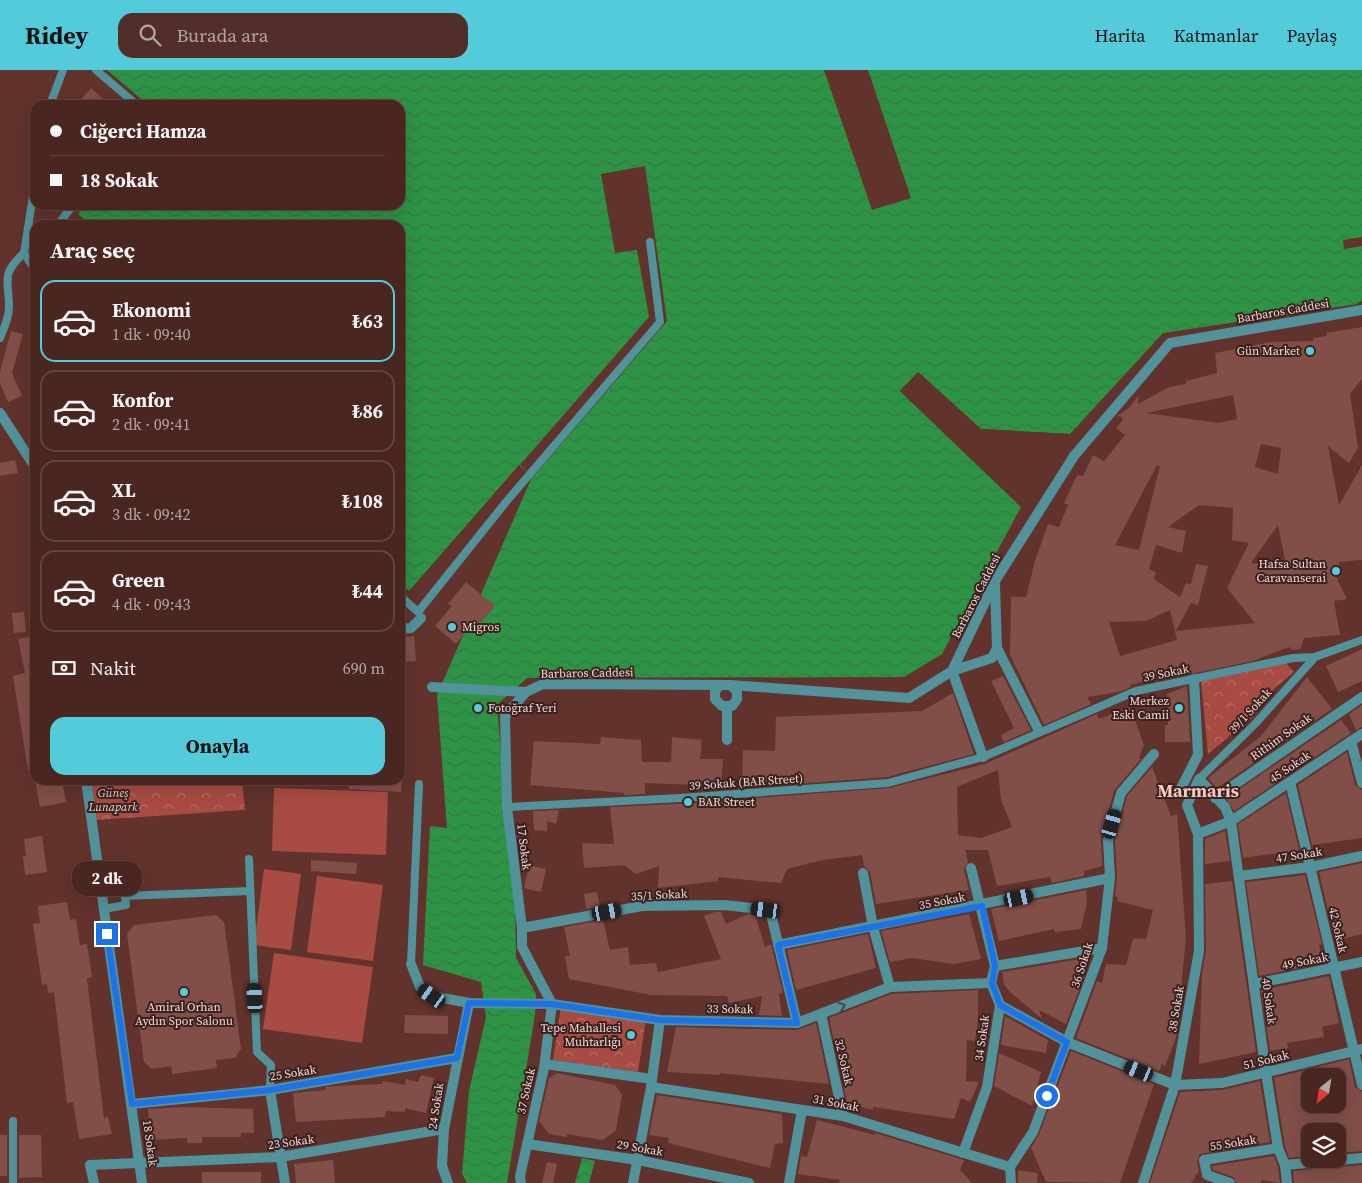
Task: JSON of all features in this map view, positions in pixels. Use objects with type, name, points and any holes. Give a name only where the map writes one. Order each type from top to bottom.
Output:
[{"type":"street","name":"Barbaros Caddesi","points":[[526,692],[543,684],[725,685],[909,698],[952,671],[995,581],[1074,456],[1170,343],[1362,310]]},
{"type":"street","points":[[0,413],[30,459]]},
{"type":"street","points":[[995,581],[997,648],[1039,732]]},
{"type":"street","points":[[405,629],[411,628],[421,618]]},
{"type":"street","points":[[983,757],[952,671],[992,658],[997,648]]},
{"type":"street","points":[[1179,792],[1198,755],[1194,679]]},
{"type":"street","points":[[725,685],[737,691],[738,699],[732,706],[726,706],[722,706],[716,699],[716,691],[725,685]]},
{"type":"street","points":[[432,687],[526,692]]},
{"type":"street","name":"17 Sokak","points":[[526,692],[505,716],[506,807],[522,928],[522,947],[552,1004]]},
{"type":"street","name":"Rithim Sokak","points":[[1215,798],[1362,698]]},
{"type":"street","points":[[726,706],[727,740]]},
{"type":"street","name":"45 Sokak","points":[[1198,834],[1231,820],[1362,734]]},
{"type":"street","points":[[1351,741],[1362,783]]},
{"type":"street","name":"36 Sokak","points":[[1010,1166],[1033,1132],[1102,948],[1110,878],[1108,840],[1121,793],[1154,754]]},
{"type":"street","points":[[1198,834],[1186,805],[1200,779],[1225,807],[1231,820]]},
{"type":"street","name":"42 Sokak","points":[[1290,782],[1334,968],[1358,1049],[1362,1085]]},
{"type":"street","name":"18 Sokak","points":[[87,785],[142,1183]]},
{"type":"street","name":"40 Sokak","points":[[1231,820],[1266,1073],[1278,1148],[1285,1165],[1287,1183]]},
{"type":"street","name":"38 Sokak","points":[[1143,1183],[1175,1085],[1199,951],[1198,834]]},
{"type":"street","name":"47 Sokak","points":[[1239,876],[1310,867],[1362,856]]},
{"type":"street","name":"34 Sokak","points":[[964,1153],[987,1087],[1000,1005],[992,983],[995,966],[982,906],[971,868]]},
{"type":"street","points":[[863,873],[873,927],[890,987]]},
{"type":"street","name":"35 Sokak","points":[[778,945],[982,906],[1110,878]]},
{"type":"street","name":"35/1 Sokak","points":[[522,928],[642,906],[724,905],[770,910],[778,945]]},
{"type":"street","points":[[778,945],[797,1023]]},
{"type":"street","points":[[995,966],[1102,948]]},
{"type":"street","name":"49 Sokak","points":[[1254,984],[1362,962]]},
{"type":"street","name":"33 Sokak","points":[[411,964],[420,987],[432,996],[472,1003],[552,1004],[660,1020],[797,1023],[890,987],[992,983]]},
{"type":"street","name":"24 Sokak","points":[[448,1183],[442,1166],[444,1129],[457,1058],[472,1003]]},
{"type":"street","name":"37 Sokak","points":[[521,1183],[520,1176],[526,1144],[545,1064],[552,1004]]},
{"type":"street","points":[[1000,1005],[1067,1042],[1175,1085]]},
{"type":"street","name":"32 Sokak","points":[[820,1014],[844,1116]]},
{"type":"street","points":[[633,1183],[660,1020]]},
{"type":"street","name":"51 Sokak","points":[[1175,1085],[1222,1083],[1358,1049]]},
{"type":"street","name":"25 Sokak","points":[[132,1104],[270,1090],[457,1058]]},
{"type":"street","name":"31 Sokak","points":[[545,1064],[844,1116],[1010,1166]]},
{"type":"street","points":[[270,1090],[285,1183]]},
{"type":"street","points":[[789,1183],[802,1110]]},
{"type":"street","name":"23 Sokak","points":[[94,1183],[90,1165],[280,1157],[444,1129]]},
{"type":"street","name":"29 Sokak","points":[[526,1144],[638,1160],[749,1183]]},
{"type":"street","name":"55 Sokak","points":[[1230,1183],[1207,1176],[1204,1160],[1278,1148]]},
{"type":"street","points":[[1285,1165],[1362,1158]]},
{"type":"street","points":[[1010,1166],[1011,1183]]},
{"type":"lane","points":[[52,100],[63,70]]},
{"type":"lane","points":[[96,70],[131,100]]},
{"type":"lane","points":[[0,338],[9,308],[7,282],[10,265],[24,253],[31,210]]},
{"type":"lane","points":[[405,600],[418,612],[506,502],[660,322],[650,242]]},
{"type":"lane","points":[[24,253],[30,262]]},
{"type":"lane","name":"39 Sokak","points":[[983,757],[1136,692],[1293,658],[1315,657],[1362,640]]},
{"type":"lane","name":"39/1 Sokak","points":[[1200,779],[1254,724],[1315,657]]},
{"type":"lane","name":"39 Sokak (BAR Street)","points":[[506,807],[680,798],[888,782],[983,757]]},
{"type":"lane","points":[[411,964],[419,784]]},
{"type":"lane","points":[[248,859],[257,1052],[272,1064],[270,1090]]},
{"type":"lane","points":[[103,908],[126,904],[125,896],[250,890]]},
{"type":"lane","points":[[12,1183],[13,1121]]},
{"type":"green space","points":[[1285,662],[1294,672],[1275,688],[1253,717],[1208,754],[1201,681]]},
{"type":"green space","name":"Güneş Lunapark","points":[[91,785],[242,785],[245,810],[96,820]]},
{"type":"green space","points":[[274,788],[388,792],[386,855],[272,851]]},
{"type":"green space","points":[[264,869],[301,874],[291,950],[254,945]]},
{"type":"green space","points":[[317,876],[383,885],[373,961],[307,952]]},
{"type":"green space","points":[[274,953],[373,967],[362,1043],[263,1029]]},
{"type":"green space","points":[[561,1006],[646,1019],[638,1072],[553,1060]]},
{"type":"water","points":[[107,70],[1362,70],[1362,237],[1343,240],[1344,249],[1362,246],[1362,301],[1357,304],[1163,333],[1070,434],[981,429],[918,372],[900,391],[1021,507],[942,654],[904,677],[527,678],[497,705],[507,826],[514,827],[516,958],[536,994],[535,1015],[507,1183],[467,1183],[462,1174],[469,1091],[486,1017],[481,982],[423,965],[430,826],[447,828],[437,695],[532,477],[519,465],[409,591],[405,587],[405,220],[85,220],[78,214],[82,210],[405,210],[405,100],[142,100]]},
{"type":"water","points":[[582,1158],[595,1161],[589,1183],[575,1183]]},
{"type":"pier","points":[[824,70],[868,70],[911,198],[872,210]]},
{"type":"pier","points":[[645,166],[667,321],[533,477],[520,465],[649,317],[637,250],[615,253],[601,174]]},
{"type":"pier","points":[[918,372],[981,429],[1070,434],[1069,436],[980,432],[918,376],[903,391],[1022,505],[1021,507],[900,391]]},
{"type":"building","points":[[91,88],[104,100],[80,100]]},
{"type":"building","points":[[1362,327],[1362,379],[1350,394],[1358,448],[1349,463],[1328,446],[1339,505],[1362,465],[1362,560],[1339,562],[1337,579],[1347,599],[1334,601],[1340,635],[1304,638],[1300,649],[1293,650],[1289,647],[1253,661],[1167,679],[1166,675],[1130,685],[1131,687],[1119,692],[1087,697],[1091,704],[1044,725],[1010,655],[1011,597],[1026,597],[1035,561],[1048,524],[1059,527],[1068,505],[1064,503],[1077,475],[1083,476],[1093,455],[1104,461],[1125,435],[1116,428],[1123,420],[1122,417],[1117,416],[1129,408],[1138,396],[1138,404],[1169,387],[1186,384],[1186,381],[1217,373],[1215,353],[1271,342],[1313,341],[1313,338],[1327,336],[1326,333]],"holes":[[[1233,395],[1237,419],[1219,423],[1146,413]],[[1261,444],[1281,448],[1278,474],[1255,467]],[[1157,465],[1160,466],[1139,550],[1115,545]],[[1199,505],[1233,508],[1232,540],[1249,543],[1227,588],[1255,623],[1176,631],[1191,603],[1198,605],[1208,566],[1196,564],[1191,584],[1186,583],[1180,597],[1154,579],[1156,572],[1149,569],[1156,545],[1182,553],[1186,531],[1168,527]],[[1278,525],[1285,560],[1273,565],[1251,563]],[[1170,610],[1177,640],[1120,656],[1109,622],[1146,621]]]},
{"type":"building","points":[[11,331],[23,334],[12,373],[22,396],[8,402],[0,383],[0,372]]},
{"type":"building","points":[[15,460],[18,473],[0,476],[0,463]]},
{"type":"building","points":[[466,582],[495,606],[477,627],[473,623],[456,644],[435,626],[452,606],[448,604]]},
{"type":"building","points":[[24,612],[26,632],[14,633],[12,613]]},
{"type":"building","points":[[414,636],[416,661],[405,662],[405,637]]},
{"type":"building","points":[[30,637],[30,770],[28,770],[13,676],[25,673],[18,639]]},
{"type":"building","points":[[1362,649],[1362,681],[1338,692],[1326,666]]},
{"type":"building","points":[[1003,676],[1031,730],[1004,742],[1001,735],[1014,728],[991,681]]},
{"type":"building","points":[[1307,677],[1332,709],[1217,788],[1208,778],[1261,736]]},
{"type":"building","name":"Merkez Eski Camii","points":[[1187,686],[1190,742],[1165,742],[1165,725],[1168,725],[1167,694]]},
{"type":"building","points":[[953,693],[974,754],[887,777],[742,788],[743,750],[775,751],[776,717],[922,711]]},
{"type":"building","points":[[1362,705],[1362,727],[1356,730],[1349,714]]},
{"type":"building","points":[[1130,707],[1144,745],[1139,758],[1141,759],[1114,791],[1101,838],[1102,866],[1084,871],[1084,876],[1052,883],[1050,877],[997,886],[988,850],[965,850],[968,862],[964,870],[969,890],[876,904],[870,872],[864,866],[862,855],[822,860],[787,869],[781,883],[718,877],[718,881],[658,888],[659,866],[636,874],[624,865],[584,868],[582,843],[614,844],[610,807],[742,801],[742,799],[889,788],[985,764],[1097,714],[1099,719]],"holes":[[[998,770],[1001,800],[1012,827],[981,838],[958,835],[957,787]]]},
{"type":"building","points":[[1341,720],[1351,733],[1234,811],[1226,798]]},
{"type":"building","points":[[601,737],[641,740],[642,762],[671,762],[672,737],[702,740],[700,759],[723,759],[721,786],[645,783],[645,794],[624,795],[624,793],[530,785],[534,741],[600,744]]},
{"type":"building","points":[[1347,752],[1355,785],[1362,790],[1362,838],[1312,845],[1298,785]]},
{"type":"building","points":[[1152,767],[1171,816],[1177,814],[1186,938],[1176,1038],[1165,1066],[1162,1064],[1159,1071],[1076,1038],[1097,981],[1102,983],[1106,964],[1126,965],[1133,938],[1146,939],[1153,910],[1117,901],[1118,897],[1115,896],[1117,878],[1115,841],[1127,796]]},
{"type":"building","points":[[36,785],[63,785],[66,802],[40,807]]},
{"type":"building","points":[[349,785],[402,785],[401,792],[349,789]]},
{"type":"building","points":[[1286,793],[1299,850],[1243,858],[1238,824]]},
{"type":"building","points":[[559,810],[556,824],[547,821],[547,831],[534,830],[533,811]]},
{"type":"building","points":[[1225,831],[1230,861],[1205,864],[1205,839]]},
{"type":"building","points":[[42,836],[47,872],[25,875],[23,856],[26,856],[24,839]]},
{"type":"building","points":[[311,860],[357,863],[356,874],[311,871]]},
{"type":"building","points":[[1362,863],[1362,934],[1335,941],[1319,872]]},
{"type":"building","points":[[529,865],[546,869],[541,892],[524,888]]},
{"type":"building","points":[[1305,875],[1322,944],[1319,945],[1323,963],[1259,976],[1246,882]]},
{"type":"building","points":[[1232,881],[1256,1052],[1199,1064],[1202,972],[1206,951],[1205,884]]},
{"type":"building","points":[[1086,890],[1087,902],[1081,929],[1055,932],[1054,929],[999,941],[991,909]]},
{"type":"building","points":[[597,892],[600,907],[586,909],[584,894]]},
{"type":"building","points":[[67,902],[70,920],[76,919],[80,945],[87,944],[92,977],[87,979],[104,1118],[108,1117],[112,1134],[79,1139],[73,1102],[67,1103],[54,992],[48,993],[47,984],[42,985],[33,924],[40,923],[38,906]]},
{"type":"building","points":[[721,912],[726,924],[748,914],[755,915],[765,947],[771,944],[783,993],[779,994],[782,1016],[759,1015],[762,996],[729,1003],[727,996],[651,995],[569,979],[565,956],[570,956],[564,927],[603,920],[610,950],[628,947],[630,965],[656,963],[658,972],[721,959],[704,916]]},
{"type":"building","points":[[969,914],[981,959],[954,964],[912,958],[890,962],[881,931]]},
{"type":"building","name":"Amiral Orhan Aydın Spor Salonu","points":[[216,915],[224,922],[241,1049],[235,1058],[216,1060],[217,1068],[172,1074],[171,1066],[152,1069],[144,1062],[127,934],[134,925]]},
{"type":"building","points":[[868,934],[876,968],[796,990],[787,950]]},
{"type":"building","points":[[1086,958],[1080,976],[1084,977],[1066,1024],[1039,1010],[1042,1019],[1010,992],[1004,984],[1002,972]]},
{"type":"building","points":[[1329,976],[1339,1023],[1322,1027],[1324,1037],[1287,1043],[1288,1048],[1270,1051],[1261,990]]},
{"type":"building","points":[[978,990],[978,1021],[975,1041],[967,1040],[966,1081],[979,1082],[970,1102],[961,1098],[954,1119],[873,1107],[873,1110],[847,1103],[829,1018],[891,994]]},
{"type":"building","points":[[405,1015],[448,1016],[448,1034],[404,1033]]},
{"type":"building","points":[[1005,1016],[1048,1040],[1046,1053],[1001,1045]]},
{"type":"building","points":[[816,1023],[829,1084],[720,1073],[720,1075],[667,1072],[676,1027],[797,1030]]},
{"type":"building","points":[[1071,1051],[1154,1084],[1120,1183],[1046,1182],[1031,1148],[1039,1134]]},
{"type":"building","points":[[999,1053],[1041,1072],[1032,1106],[994,1086]]},
{"type":"building","points":[[1349,1059],[1355,1087],[1362,1092],[1362,1151],[1346,1152],[1346,1123],[1301,1123],[1301,1157],[1289,1158],[1285,1146],[1274,1078],[1301,1071],[1301,1113],[1346,1113],[1346,1068],[1313,1068]]},
{"type":"building","points":[[557,1073],[615,1085],[622,1095],[616,1130],[603,1140],[567,1134],[567,1137],[549,1134],[539,1121],[549,1078]]},
{"type":"building","points":[[421,1075],[434,1078],[426,1113],[405,1108],[405,1112],[386,1111],[385,1117],[296,1122],[293,1093],[326,1090],[325,1087],[334,1086],[382,1084],[383,1081],[405,1085],[406,1079],[418,1082]]},
{"type":"building","points":[[1260,1081],[1270,1142],[1200,1154],[1197,1161],[1199,1171],[1191,1183],[1150,1183],[1180,1092],[1222,1090]]},
{"type":"building","points":[[657,1095],[782,1114],[783,1143],[775,1144],[770,1168],[668,1143],[669,1138],[649,1135]]},
{"type":"building","points":[[186,1107],[253,1109],[254,1133],[241,1133],[241,1137],[202,1137],[202,1143],[187,1143],[187,1138],[150,1140],[148,1109]]},
{"type":"building","points":[[817,1120],[875,1135],[875,1133],[964,1160],[960,1170],[972,1183],[839,1183],[840,1180],[798,1174],[801,1156],[807,1157]]},
{"type":"building","points":[[0,1135],[7,1135],[7,1176],[0,1176]]},
{"type":"building","points":[[19,1135],[41,1135],[42,1177],[19,1178]]},
{"type":"building","points":[[1274,1156],[1278,1167],[1280,1183],[1261,1180],[1261,1183],[1237,1183],[1233,1177],[1213,1170],[1212,1166]]},
{"type":"building","points":[[333,1160],[335,1183],[296,1183],[294,1164]]},
{"type":"building","points":[[547,1162],[557,1164],[553,1183],[542,1183]]},
{"type":"building","points":[[1362,1165],[1362,1183],[1294,1183],[1293,1171],[1346,1168],[1346,1166]]},
{"type":"building","points":[[1018,1170],[1038,1173],[1037,1183],[1018,1183]]},
{"type":"building","points":[[202,1172],[261,1172],[261,1183],[202,1183]]},
{"type":"place","name":"Gün Market","points":[[1310,351]]},
{"type":"place","name":"Hafsa Sultan Caravanserai","points":[[1336,571]]},
{"type":"place","name":"Migros","points":[[452,627]]},
{"type":"place","name":"Fotoğraf Yeri","points":[[478,708]]},
{"type":"place","name":"Merkez Eski Camii","points":[[1179,708]]},
{"type":"place","name":"BAR Street","points":[[688,802]]},
{"type":"place","name":"Amiral Orhan Aydın Spor Salonu","points":[[184,992]]},
{"type":"place","name":"Tepe Mahallesi Muhtarlığı","points":[[631,1035]]},
{"type":"district","name":"Marmaris","points":[[1198,790]]},
{"type":"route","points":[[107,934],[132,1104],[270,1090],[457,1058],[469,1003],[552,1004],[660,1020],[797,1023],[778,945],[982,906],[995,966],[992,983],[1000,1005],[1067,1042],[1047,1096]]}]
